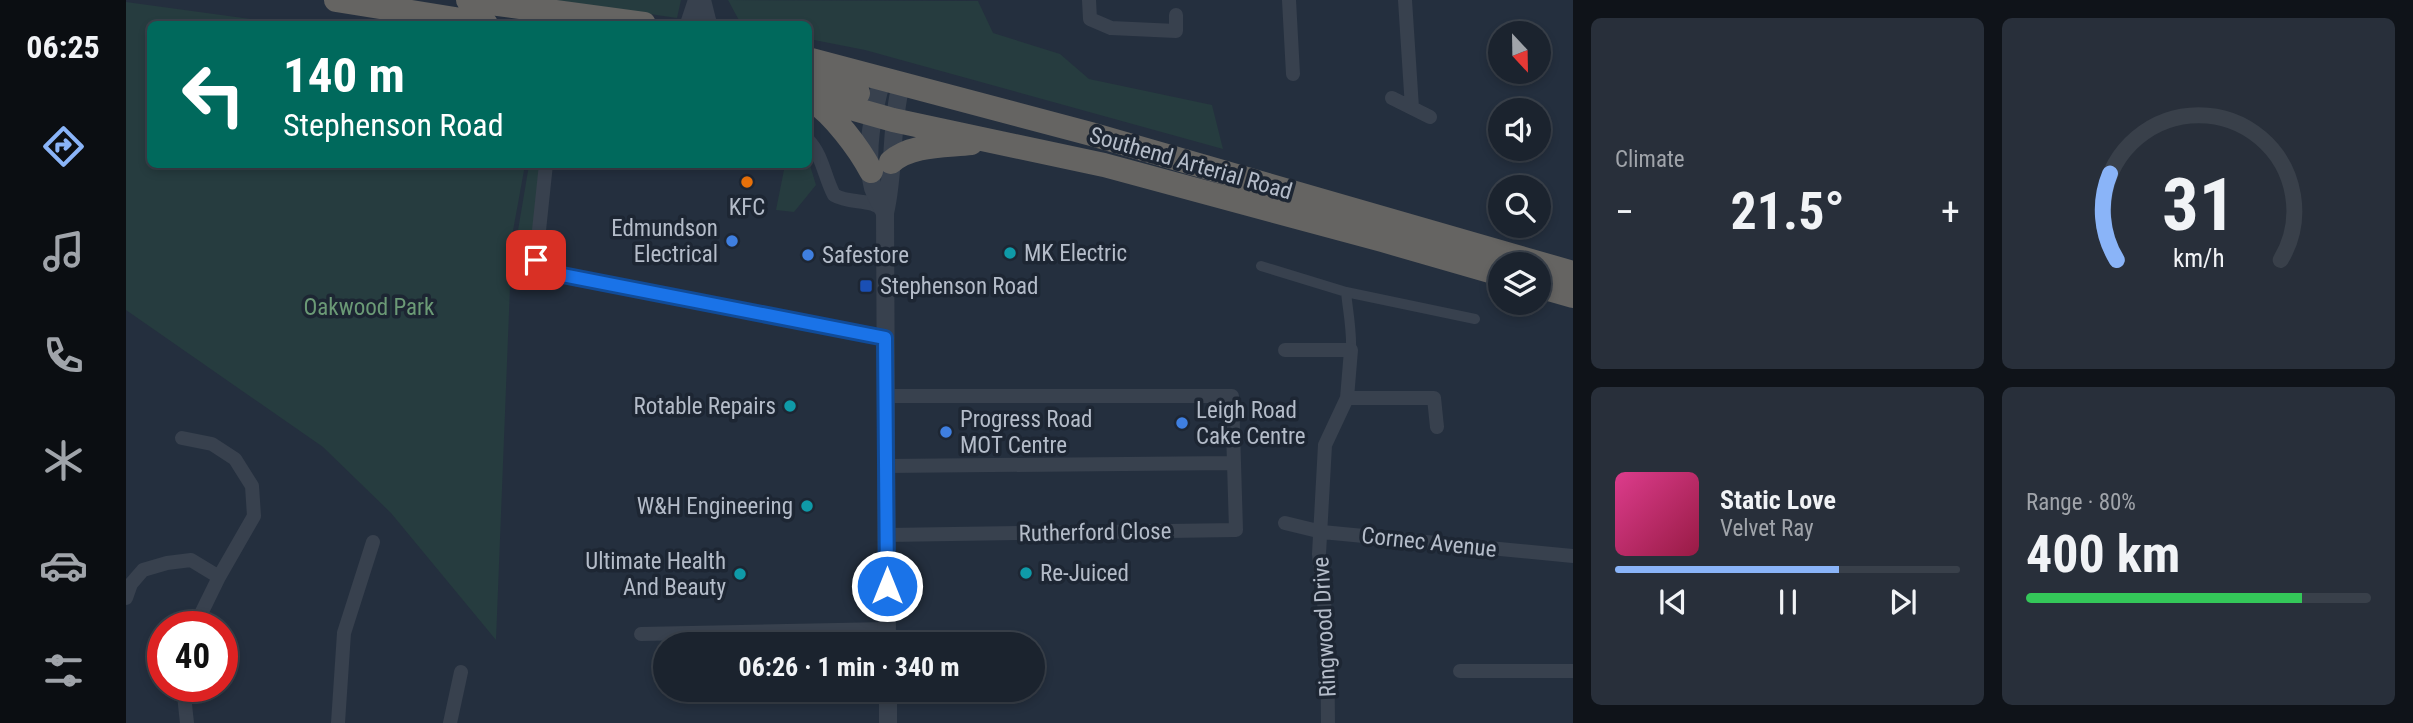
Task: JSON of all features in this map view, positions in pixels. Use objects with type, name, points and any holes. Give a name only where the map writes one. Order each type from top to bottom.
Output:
[{"type":"highway","points":[[335,0],[467,21]]},
{"type":"highway","points":[[468,0],[622,21]]},
{"type":"highway","name":"Southend Arterial Road","points":[[812,61],[886,99],[993,140],[1075,158],[1488,271]]},
{"type":"highway","points":[[812,67],[886,99]]},
{"type":"highway","points":[[812,79],[1059,147],[1075,158]]},
{"type":"highway","name":"Southend Arterial Road","points":[[812,97],[886,99],[1104,138],[1573,272]]},
{"type":"highway","points":[[812,100],[824,109],[878,172],[900,154],[910,151],[993,140]]},
{"type":"highway","points":[[1551,290],[1573,296]]},
{"type":"street","points":[[690,21],[700,0]]},
{"type":"street","points":[[700,0],[707,21]]},
{"type":"street","points":[[1089,0],[1090,19],[1111,28],[1176,31],[1176,15]]},
{"type":"street","points":[[1289,0],[1293,74]]},
{"type":"street","points":[[1405,0],[1412,108]]},
{"type":"street","points":[[1392,98],[1430,117]]},
{"type":"street","points":[[858,202],[864,201],[870,195],[878,172],[886,99]]},
{"type":"street","points":[[812,145],[822,160],[827,182],[834,195],[841,199],[874,203],[885,213]]},
{"type":"street","points":[[546,168],[536,254],[538,266],[547,272],[885,338]]},
{"type":"street","points":[[878,172],[891,189],[885,213]]},
{"type":"street","points":[[878,172],[885,213],[887,632]]},
{"type":"street","points":[[1261,266],[1346,292],[1475,319]]},
{"type":"street","points":[[1346,292],[1348,323],[1352,332],[1347,398],[1434,398],[1437,427]]},
{"type":"street","points":[[1285,350],[1351,350]]},
{"type":"street","name":"Rutherford Close","points":[[886,396],[1232,396],[1236,530],[887,535]]},
{"type":"street","name":"Ringwood Drive","points":[[1328,723],[1327,631],[1319,554],[1325,445],[1347,398]]},
{"type":"street","points":[[182,438],[212,444],[234,459],[252,486],[254,516],[202,611]]},
{"type":"street","points":[[886,466],[1233,464]]},
{"type":"street","name":"Cornec Avenue","points":[[1285,523],[1322,532],[1573,556]]},
{"type":"street","points":[[338,723],[344,633],[373,542]]},
{"type":"street","points":[[126,598],[131,584],[143,570],[167,563],[191,560],[219,576]]},
{"type":"street","points":[[641,634],[653,634]]},
{"type":"street","points":[[1460,671],[1573,671]]},
{"type":"street","points":[[450,723],[461,672]]},
{"type":"street","points":[[185,702],[187,723]]},
{"type":"street","points":[[888,702],[888,723]]},
{"type":"green space","points":[[554,0],[681,0],[677,18]]},
{"type":"green space","points":[[728,0],[978,1],[993,33],[1060,54],[1089,79],[1212,105],[1223,149],[865,50],[812,40],[812,21],[739,21]]},
{"type":"green space","name":"Oakwood Park","points":[[126,2],[266,21],[147,21],[147,168],[524,168],[512,236],[496,640],[391,513],[323,447],[126,310]]},
{"type":"green space","points":[[528,168],[546,168],[533,250],[515,248]]},
{"type":"green space","points":[[784,168],[811,168],[816,185],[794,212],[776,210]]},
{"type":"place","name":"KFC","points":[[747,182]]},
{"type":"place","name":"Edmundson Electrical","points":[[732,241]]},
{"type":"place","name":"MK Electric","points":[[1010,253]]},
{"type":"place","name":"Safestore","points":[[808,255]]},
{"type":"place","name":"Stephenson Road","points":[[866,286]]},
{"type":"place","name":"Rotable Repairs","points":[[790,406]]},
{"type":"place","name":"Leigh Road Cake Centre","points":[[1182,423]]},
{"type":"place","name":"Progress Road MOT Centre","points":[[946,432]]},
{"type":"place","name":"W&H Engineering","points":[[807,506]]},
{"type":"place","name":"Re-Juiced","points":[[1026,573]]},
{"type":"place","name":"Ultimate Health And Beauty","points":[[740,574]]},
{"type":"route","points":[[536,260],[538,266],[547,272],[885,338],[887,586]]}]
